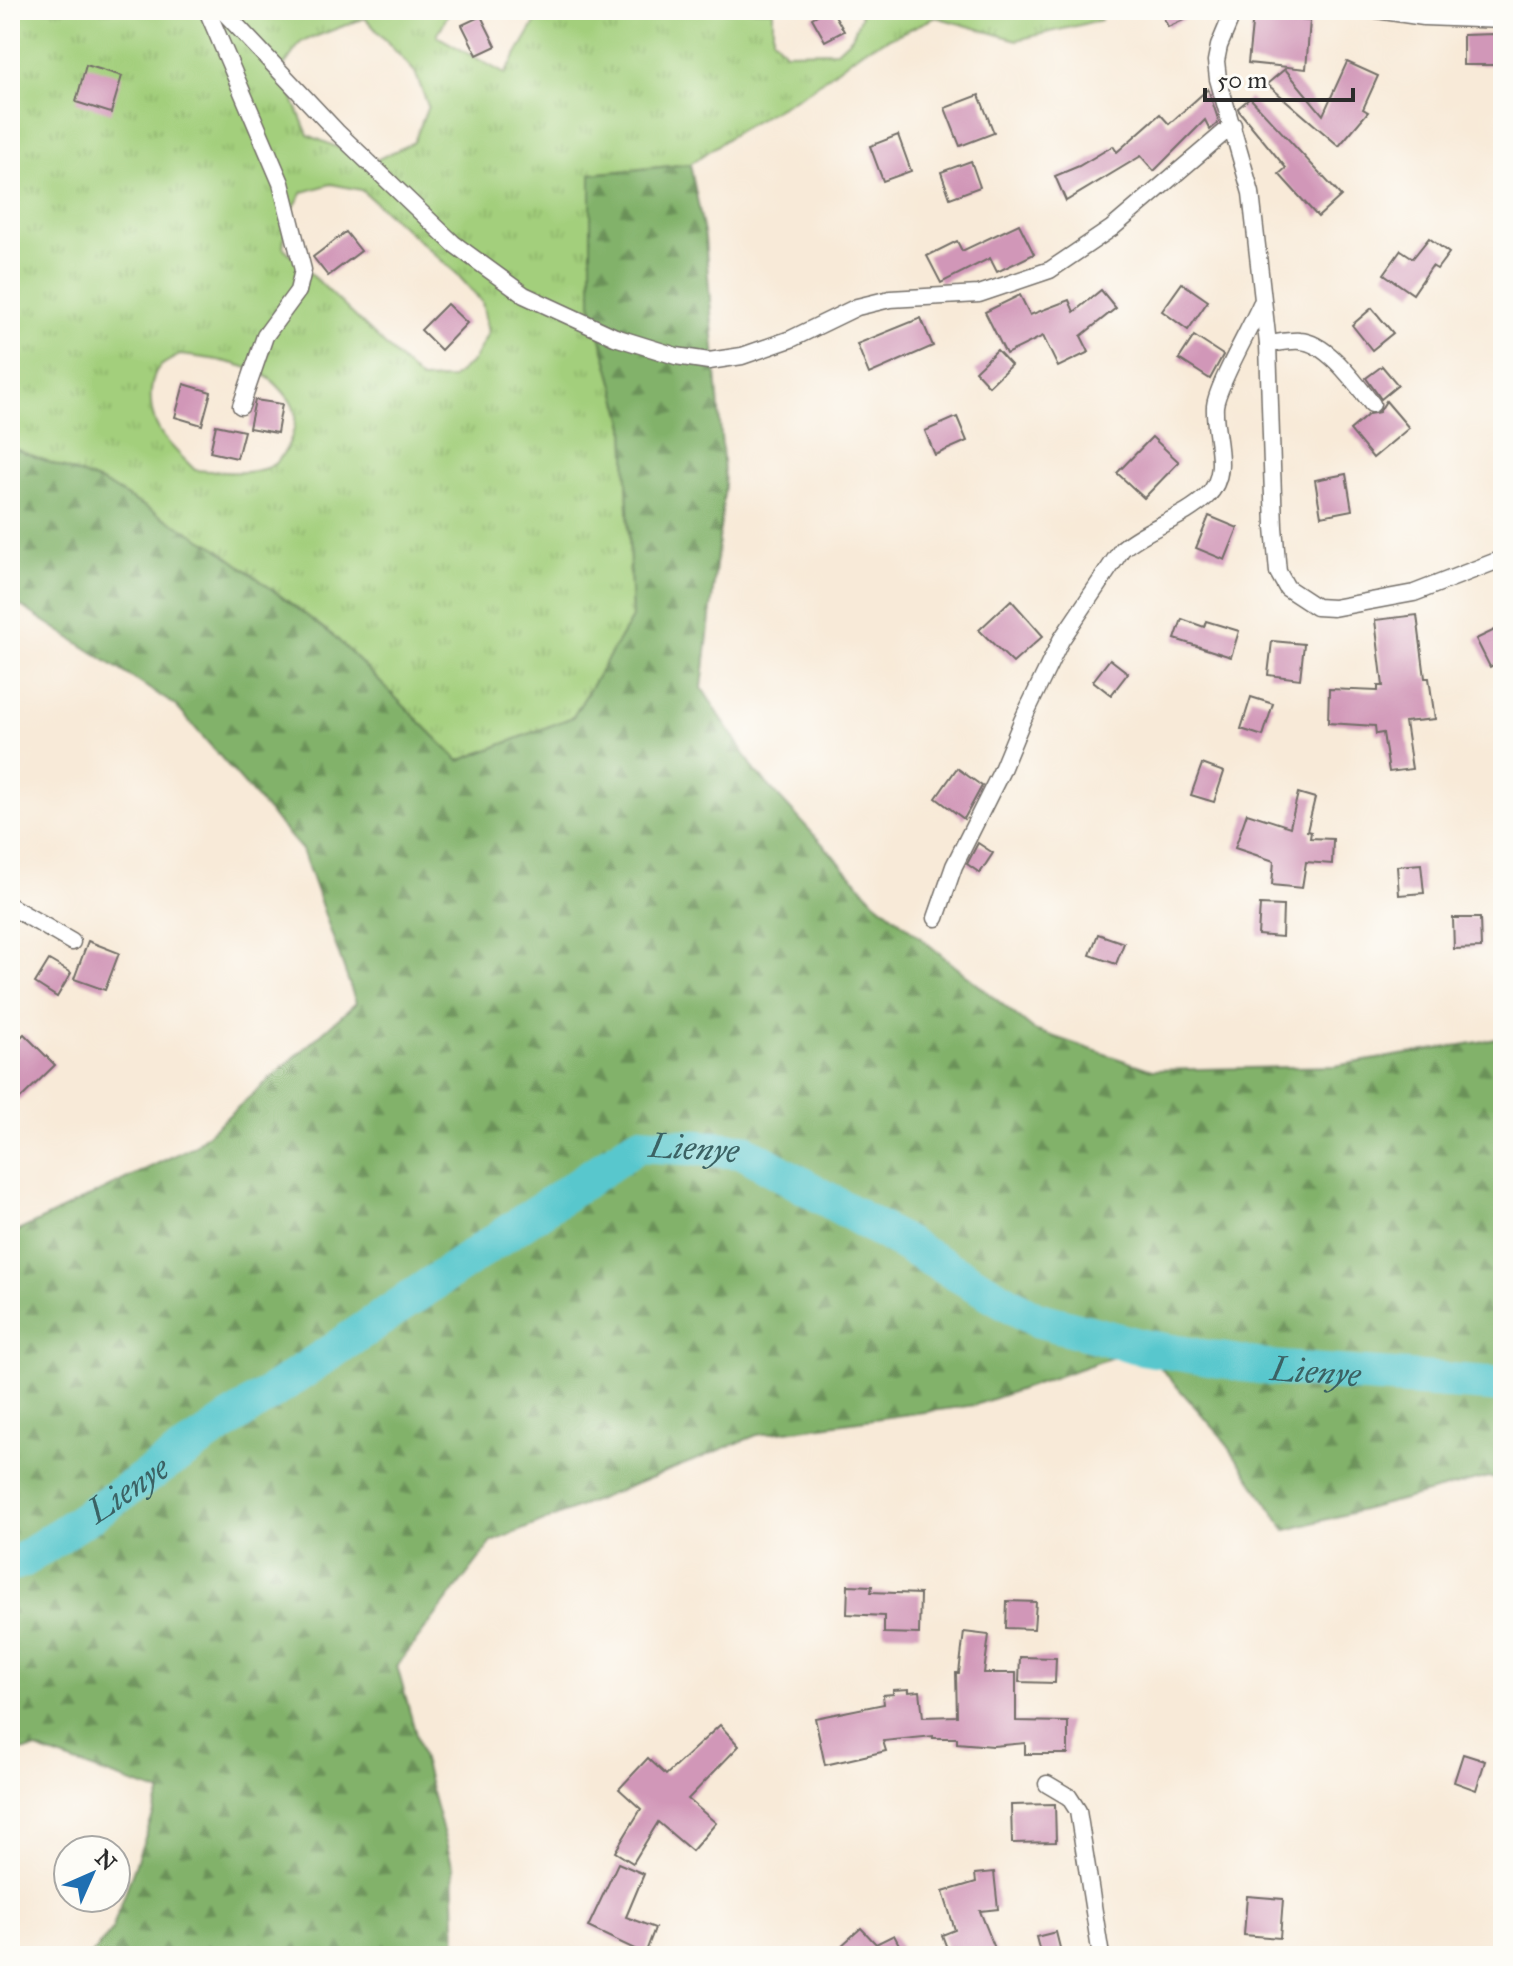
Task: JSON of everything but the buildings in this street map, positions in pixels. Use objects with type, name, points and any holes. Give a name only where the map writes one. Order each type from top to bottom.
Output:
[{"type":"street","points":[[207,10],[281,183],[303,270],[298,291],[265,336],[241,406]]},
{"type":"street","points":[[222,10],[337,132],[454,244],[524,295],[615,337],[676,356],[709,361],[742,356],[791,339],[857,307],[890,299],[979,294],[1050,270],[1112,228],[1233,125]]},
{"type":"street","points":[[1234,10],[1216,61],[1218,79],[1251,193],[1268,344],[1278,572],[1287,588],[1316,607],[1333,608],[1414,593],[1494,562]]},
{"type":"street","points":[[1377,10],[1424,17],[1503,20]]},
{"type":"street","points":[[936,918],[954,866],[1061,640],[1122,549],[1135,538],[1209,495],[1218,477],[1221,449],[1215,403],[1261,303]]},
{"type":"street","points":[[1268,344],[1302,341],[1316,344],[1372,404]]},
{"type":"street","points":[[10,906],[72,942]]},
{"type":"street","points":[[1047,1784],[1069,1797],[1078,1811],[1101,1956]]},
{"type":"green space","points":[[10,10],[450,10],[437,36],[505,74],[535,23],[558,10],[773,10],[773,38],[785,52],[837,51],[852,37],[861,16],[858,10],[1097,10],[1101,20],[1017,40],[936,17],[861,51],[813,88],[738,131],[690,164],[591,174],[591,302],[625,426],[632,618],[573,717],[459,761],[335,637],[217,548],[103,483],[10,447]],"holes":[[[365,18],[415,72],[428,106],[414,142],[372,162],[308,135],[281,70],[301,42]],[[331,184],[361,190],[456,273],[482,302],[488,333],[473,361],[451,379],[421,380],[283,247],[287,218],[303,192]],[[180,355],[223,361],[264,375],[273,382],[288,397],[295,413],[292,436],[280,458],[269,467],[251,471],[195,470],[169,444],[153,416],[151,391],[154,377],[162,365]]]},
{"type":"green space","points":[[690,164],[705,238],[725,485],[702,688],[756,772],[875,901],[1034,1030],[1152,1070],[1335,1066],[1503,1038],[1503,1481],[1488,1477],[1286,1530],[1221,1436],[1142,1347],[975,1405],[757,1435],[492,1542],[397,1666],[453,1868],[456,1956],[90,1956],[111,1932],[117,1914],[132,1914],[132,1874],[161,1793],[36,1749],[10,1752],[10,1235],[194,1146],[356,1003],[302,850],[176,706],[10,599],[10,447],[103,483],[217,548],[335,637],[459,761],[573,717],[632,618],[625,426],[591,302],[591,174]]},
{"type":"waterway","name":"Lienye","points":[[10,1564],[23,1560],[639,1144],[743,1151],[1036,1319],[1142,1347],[1269,1368],[1503,1385]]}]
